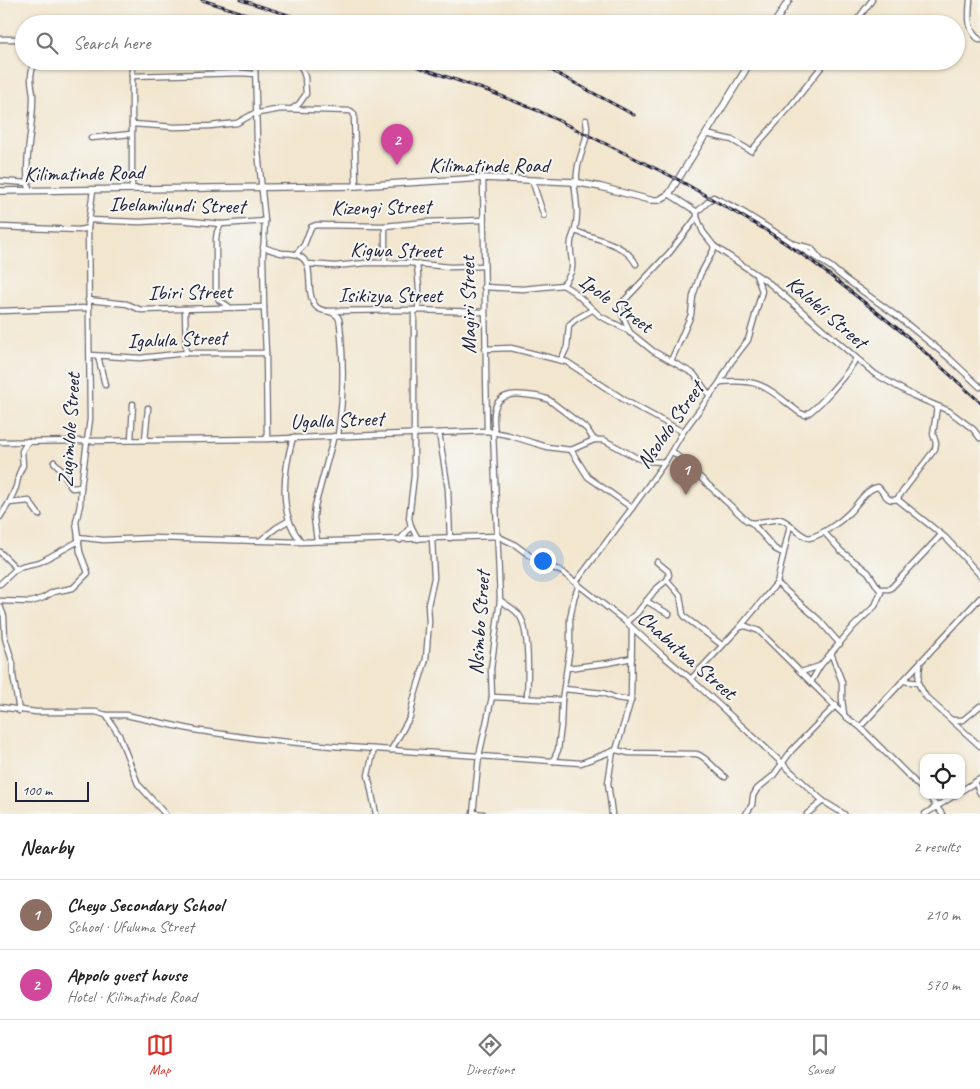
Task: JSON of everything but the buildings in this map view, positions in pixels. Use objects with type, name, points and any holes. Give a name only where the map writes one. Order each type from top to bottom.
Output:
[{"type":"main road","points":[[780,15],[789,0]]},
{"type":"main road","points":[[668,194],[745,70]]},
{"type":"main road","name":"Kilimatinde Road","points":[[0,191],[356,186],[483,178],[576,182],[650,200],[659,200],[668,194]]},
{"type":"street","points":[[861,15],[872,0]]},
{"type":"street","points":[[970,0],[971,31],[980,40]]},
{"type":"street","points":[[0,39],[15,39]]},
{"type":"street","points":[[29,190],[27,167],[33,102],[30,74],[32,70]]},
{"type":"street","points":[[132,70],[132,189]]},
{"type":"street","points":[[255,70],[258,150],[265,221],[263,247],[267,439]]},
{"type":"street","points":[[291,110],[299,104],[306,94],[302,70]]},
{"type":"street","points":[[706,134],[732,140],[751,151],[790,107],[819,70]]},
{"type":"street","points":[[132,76],[255,74]]},
{"type":"street","points":[[132,124],[174,127],[210,126],[237,123],[257,114],[281,109],[347,110],[353,112],[356,186]]},
{"type":"street","points":[[563,285],[572,274],[571,242],[578,208],[577,166],[587,136],[586,120]]},
{"type":"street","points":[[91,138],[131,134]]},
{"type":"street","name":"Magiri Street","points":[[483,178],[485,349],[492,432]]},
{"type":"street","points":[[532,180],[544,216]]},
{"type":"street","points":[[0,181],[28,183]]},
{"type":"street","name":"Zugimlole Street","points":[[0,601],[31,602],[53,592],[74,588],[88,573],[78,539],[76,522],[80,505],[90,419],[88,228],[93,190]]},
{"type":"street","points":[[668,194],[697,215]]},
{"type":"street","points":[[630,333],[620,309],[621,304],[670,252],[697,215],[713,197],[738,209],[821,260],[897,316],[949,358],[980,387]]},
{"type":"street","name":"Kaloleli Street","points":[[697,215],[703,232],[714,246],[769,283],[875,374],[956,416],[973,429],[980,438]]},
{"type":"street","name":"Ibelamilundi Street","points":[[89,220],[139,222],[179,220],[221,224],[265,221]]},
{"type":"street","name":"Kizengi Street","points":[[296,254],[304,245],[312,227],[316,225],[385,226],[483,220]]},
{"type":"street","points":[[221,224],[216,239],[216,292],[223,303],[229,307]]},
{"type":"street","points":[[385,226],[385,263]]},
{"type":"street","points":[[0,227],[79,230],[88,228]]},
{"type":"street","points":[[575,230],[612,244],[630,255],[636,264]]},
{"type":"street","points":[[672,361],[691,315],[693,296],[700,275],[714,246]]},
{"type":"street","points":[[263,247],[296,254],[308,264],[308,287],[312,301],[318,310],[334,314],[340,324],[343,380],[342,411],[315,506],[314,518],[317,541]]},
{"type":"street","name":"Kigwa Street","points":[[308,264],[335,266],[385,263],[458,267],[484,266]]},
{"type":"street","points":[[417,264],[419,289],[416,310],[414,476],[410,508],[411,526],[418,539]]},
{"type":"street","name":"Nsololo Street","points":[[577,583],[665,462],[683,432],[748,340],[762,291],[756,275]]},
{"type":"street","name":"Ipole Street","points":[[484,287],[523,289],[563,285],[574,292],[592,310],[630,333],[653,351],[694,374],[710,396]]},
{"type":"street","name":"Ibiri Street","points":[[88,300],[127,304],[141,310],[264,307]]},
{"type":"street","points":[[0,311],[88,308]]},
{"type":"street","points":[[185,309],[186,353]]},
{"type":"street","name":"Isikizya Street","points":[[325,312],[337,310],[484,312]]},
{"type":"street","points":[[561,360],[567,347],[570,325],[576,319],[592,310]]},
{"type":"street","points":[[485,349],[511,348],[572,364],[626,401],[683,432]]},
{"type":"street","name":"Igalula Street","points":[[90,355],[140,358],[186,353],[266,353]]},
{"type":"street","points":[[98,356],[105,385]]},
{"type":"street","points":[[720,382],[740,381],[760,384],[805,415],[812,411],[840,382],[856,358]]},
{"type":"street","points":[[492,432],[495,406],[506,395],[517,394],[543,397],[549,400],[587,429],[594,440]]},
{"type":"street","points":[[131,440],[133,404]]},
{"type":"street","points":[[897,499],[911,478],[935,450],[936,443],[933,434],[937,406]]},
{"type":"street","points":[[145,440],[148,408]]},
{"type":"street","points":[[439,432],[448,488],[450,538]]},
{"type":"street","name":"Ugalla Street","points":[[0,442],[267,439],[336,435],[492,432],[521,438],[547,447],[571,450]]},
{"type":"street","name":"Nsimbo Street","points":[[473,813],[479,756],[492,697],[491,669],[500,600],[492,432]]},
{"type":"street","points":[[293,437],[287,465],[288,521],[292,531],[301,542]]},
{"type":"street","points":[[632,508],[588,477],[571,450],[594,440],[604,440],[637,458],[646,461],[665,462]]},
{"type":"street","points":[[0,518],[16,486],[22,469],[22,451],[28,441]]},
{"type":"street","points":[[672,450],[740,515],[752,523],[775,549],[783,553]]},
{"type":"street","points":[[54,462],[63,471],[72,488],[81,487]]},
{"type":"street","points":[[752,523],[780,519],[787,522],[802,536],[809,538],[824,532],[848,514],[875,487],[879,488],[888,499],[897,499],[946,538],[980,575]]},
{"type":"street","points":[[9,503],[29,502],[39,515]]},
{"type":"street","points":[[261,540],[288,521]]},
{"type":"street","points":[[692,678],[740,627],[776,582],[790,525]]},
{"type":"street","points":[[400,540],[411,526]]},
{"type":"street","points":[[812,682],[820,666],[874,606],[881,592],[864,568],[841,551],[835,542],[824,532]]},
{"type":"street","points":[[880,589],[892,587],[941,535]]},
{"type":"street","points":[[0,584],[16,569],[40,562],[78,539],[152,538],[301,542],[497,536]]},
{"type":"street","name":"Chabutwa Street","points":[[497,536],[514,544],[533,558],[562,572],[626,622],[661,654],[692,678],[823,800],[844,814]]},
{"type":"street","points":[[391,750],[410,717],[426,659],[430,622],[428,605],[434,578],[432,538]]},
{"type":"street","points":[[0,552],[16,569]]},
{"type":"street","points":[[626,622],[655,590],[667,580],[668,570],[657,562]]},
{"type":"street","points":[[667,580],[680,595],[683,614],[686,618],[722,645]]},
{"type":"street","points":[[776,582],[819,620],[840,644]]},
{"type":"street","points":[[554,761],[560,739],[562,700],[570,646],[570,619],[577,583]]},
{"type":"street","points":[[860,727],[980,598]]},
{"type":"street","points":[[500,600],[519,615],[522,622],[527,666],[527,698]]},
{"type":"street","points":[[646,601],[670,614]]},
{"type":"street","points":[[0,606],[4,616],[5,638],[13,664],[14,682],[20,711]]},
{"type":"street","points":[[740,627],[746,626],[759,631],[920,787]]},
{"type":"street","points":[[612,814],[608,783],[614,750],[631,700],[632,628]]},
{"type":"street","points":[[831,653],[842,682],[844,714]]},
{"type":"street","points":[[568,668],[632,658]]},
{"type":"street","points":[[920,664],[918,683],[926,697],[980,746]]},
{"type":"street","points":[[801,672],[820,666]]},
{"type":"street","points":[[904,681],[918,683]]},
{"type":"street","points":[[564,689],[599,692],[616,698],[631,700]]},
{"type":"street","points":[[492,697],[562,700]]},
{"type":"street","points":[[746,814],[752,805],[753,796],[757,789],[772,776],[836,705]]},
{"type":"street","points":[[952,720],[963,720],[980,706]]},
{"type":"street","points":[[0,708],[20,711],[96,712],[106,715],[126,715],[225,735],[374,749],[581,763],[614,750],[629,753],[697,754],[704,756],[715,770],[725,778]]},
{"type":"street","points":[[106,715],[119,735],[138,784],[165,814]]},
{"type":"street","points":[[963,720],[964,732]]},
{"type":"street","points":[[374,749],[368,775],[376,814]]},
{"type":"street","points":[[965,788],[980,779]]},
{"type":"street","points":[[975,782],[980,793]]},
{"type":"street","points":[[931,799],[942,814]]},
{"type":"street","points":[[925,814],[949,799]]},
{"type":"street","points":[[806,814],[823,800]]},
{"type":"street","points":[[473,813],[483,814]]},
{"type":"railway","points":[[202,0],[250,15]]},
{"type":"railway","points":[[241,0],[288,15]]},
{"type":"railway","points":[[427,70],[539,111],[677,179],[764,229],[813,262],[907,336],[980,402]]},
{"type":"railway","points":[[551,70],[634,115]]},
{"type":"place","name":"Appolo guest house","points":[[397,165]]},
{"type":"place","name":"Cheyo Secondary School","points":[[686,495]]}]
